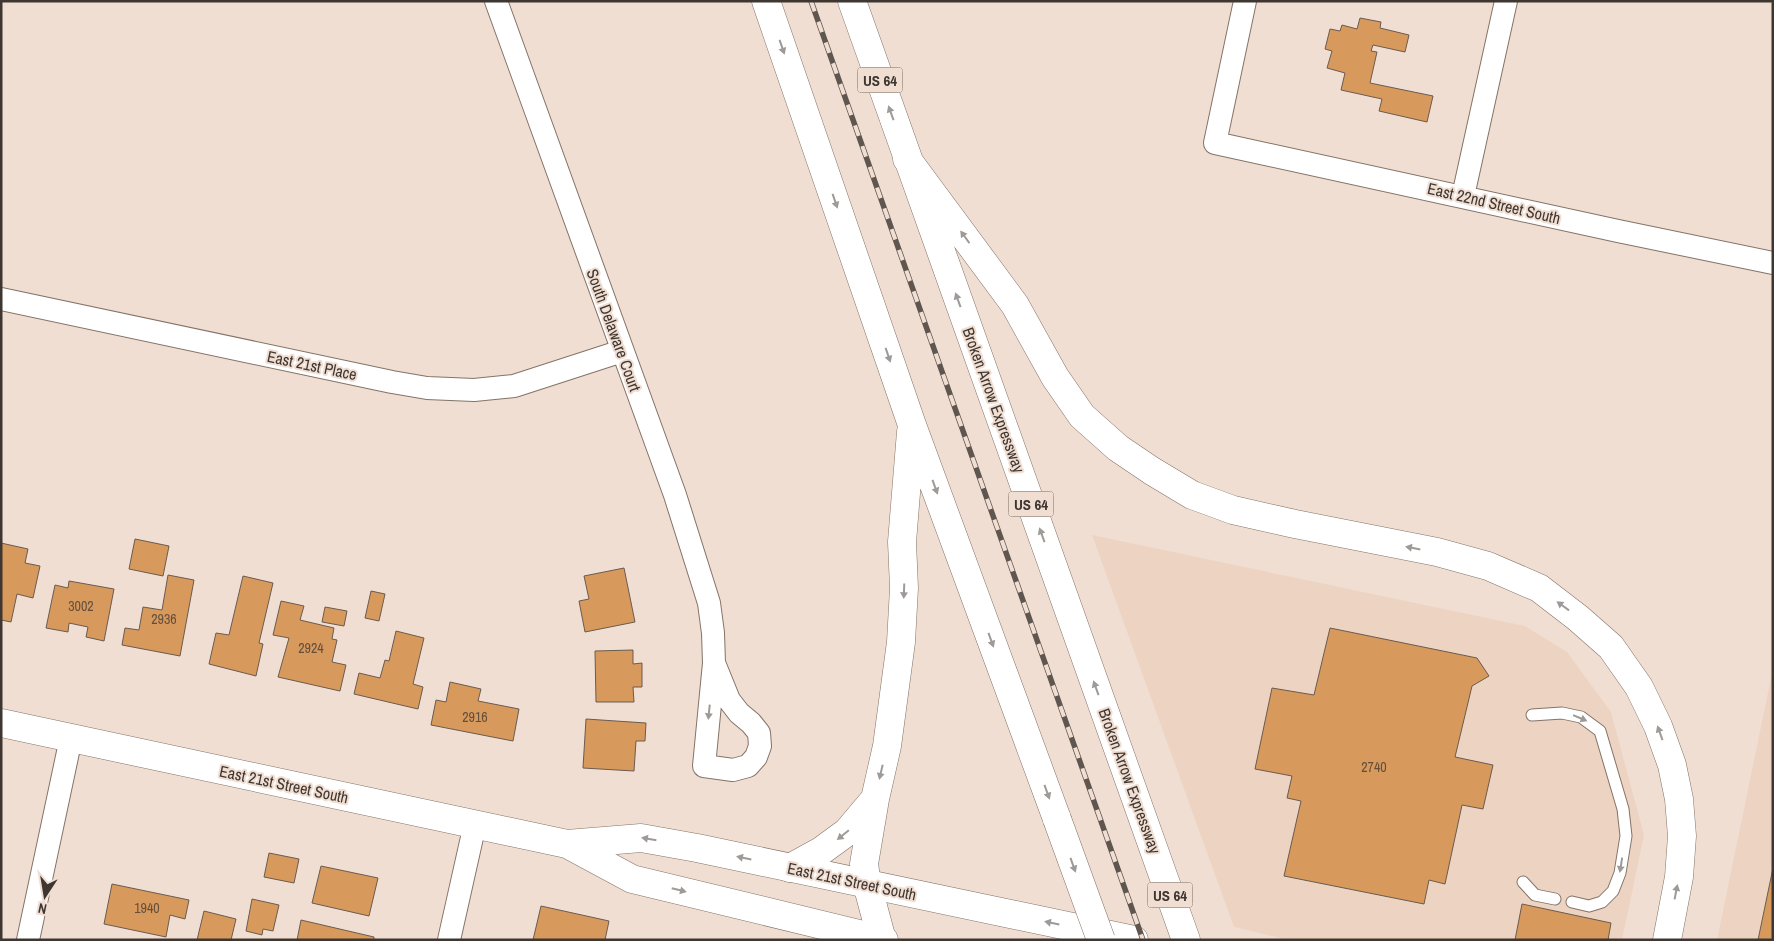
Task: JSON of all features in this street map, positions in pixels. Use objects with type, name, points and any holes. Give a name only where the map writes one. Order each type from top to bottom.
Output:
[{"type":"main road","points":[[766,1],[912,425],[1100,940]]},
{"type":"main road","name":"Broken Arrow Expressway","points":[[852,1],[1186,940]]},
{"type":"main road","points":[[907,159],[1015,305],[1055,377],[1082,416],[1118,448],[1192,495],[1233,510],[1437,552],[1488,566],[1539,588],[1611,646],[1639,687],[1658,726],[1672,765],[1679,799],[1682,836],[1679,877],[1667,940]]},
{"type":"main road","points":[[883,940],[867,884],[864,864],[875,799],[887,746],[901,642],[904,588],[902,542],[912,425]]},
{"type":"main road","name":"East 21st Street South","points":[[1,723],[568,844],[632,879],[883,940]]},
{"type":"main road","points":[[790,868],[820,851],[847,832],[875,799]]},
{"type":"main road","name":"East 21st Street South","points":[[568,844],[641,838],[1134,940]]},
{"type":"street","name":"South Delaware Court","points":[[496,1],[698,566],[709,603],[714,663]]},
{"type":"street","name":"East 22nd Street South","points":[[1245,1],[1215,143],[1773,263]]},
{"type":"street","points":[[1463,196],[1506,1]]},
{"type":"street","name":"East 21st Place","points":[[1,299],[426,388],[474,390],[514,386],[622,351]]},
{"type":"street","points":[[28,940],[71,738]]},
{"type":"street","points":[[449,940],[475,824]]},
{"type":"lane","points":[[1532,715],[1562,713],[1582,717],[1600,731],[1623,809],[1626,836],[1620,873],[1613,892],[1602,902],[1589,906],[1572,902]]},
{"type":"lane","points":[[1523,882],[1535,895],[1555,899]]},
{"type":"shaded area","points":[[1092,535],[1525,626],[1567,652],[1611,712],[1644,835],[1622,940],[1289,940],[1234,927]]},
{"type":"shaded area","points":[[1773,672],[1773,940],[1717,940],[1771,678]]},
{"type":"building","points":[[1360,18],[1381,22],[1380,28],[1409,35],[1405,52],[1373,45],[1371,51],[1377,52],[1370,83],[1433,96],[1427,122],[1379,111],[1382,99],[1341,90],[1345,73],[1327,68],[1332,51],[1325,49],[1330,29],[1340,31],[1342,25],[1357,29]]},
{"type":"building","points":[[135,539],[169,546],[163,576],[129,569]]},
{"type":"building","points":[[1,543],[28,549],[25,563],[40,566],[33,598],[17,594],[11,622],[1,620]]},
{"type":"building","points":[[624,568],[635,622],[585,632],[579,601],[589,599],[584,576]]},
{"type":"building","points":[[168,575],[194,580],[180,656],[122,645],[125,628],[139,630],[143,607],[162,610]]},
{"type":"building","points":[[243,576],[273,583],[259,643],[263,644],[256,676],[209,664],[216,633],[229,635]]},
{"type":"building","points":[[69,581],[114,589],[104,641],[86,637],[88,627],[69,623],[68,632],[46,628],[55,585],[68,588]]},
{"type":"building","points":[[371,591],[385,594],[379,621],[365,618]]},
{"type":"building","points":[[281,601],[304,606],[300,620],[334,628],[332,639],[337,640],[332,662],[346,665],[340,691],[278,677],[289,638],[273,635]]},
{"type":"building","points":[[325,607],[347,611],[344,626],[322,622]]},
{"type":"building","points":[[1330,628],[1477,658],[1489,676],[1472,686],[1455,757],[1493,765],[1483,809],[1462,805],[1445,884],[1429,880],[1424,904],[1284,876],[1301,801],[1287,798],[1292,776],[1255,769],[1272,688],[1314,695]]},
{"type":"building","points":[[396,631],[424,638],[413,684],[423,687],[418,709],[354,694],[359,673],[380,678],[385,660],[389,661]]},
{"type":"building","points":[[633,650],[633,664],[642,663],[642,687],[633,687],[634,702],[596,702],[595,651]]},
{"type":"building","points":[[450,682],[481,689],[478,701],[519,709],[513,741],[431,725],[436,700],[446,702]]},
{"type":"building","points":[[586,719],[646,723],[645,741],[636,741],[634,771],[583,768]]},
{"type":"building","points":[[269,853],[299,859],[294,883],[264,877]]},
{"type":"building","points":[[321,866],[378,878],[369,916],[312,903]]},
{"type":"building","points":[[1773,868],[1773,940],[1758,940]]},
{"type":"building","points":[[112,884],[189,900],[185,919],[170,915],[166,937],[104,924]]},
{"type":"building","points":[[252,899],[279,905],[273,931],[263,929],[262,935],[246,931]]},
{"type":"building","points":[[1522,904],[1611,923],[1608,940],[1515,940]]},
{"type":"building","points":[[541,906],[609,921],[605,940],[533,940]]},
{"type":"building","points":[[204,911],[236,919],[231,940],[197,940]]},
{"type":"building","points":[[301,920],[374,937],[374,940],[297,940]]},
{"type":"railway","points":[[811,1],[1143,940]]}]
